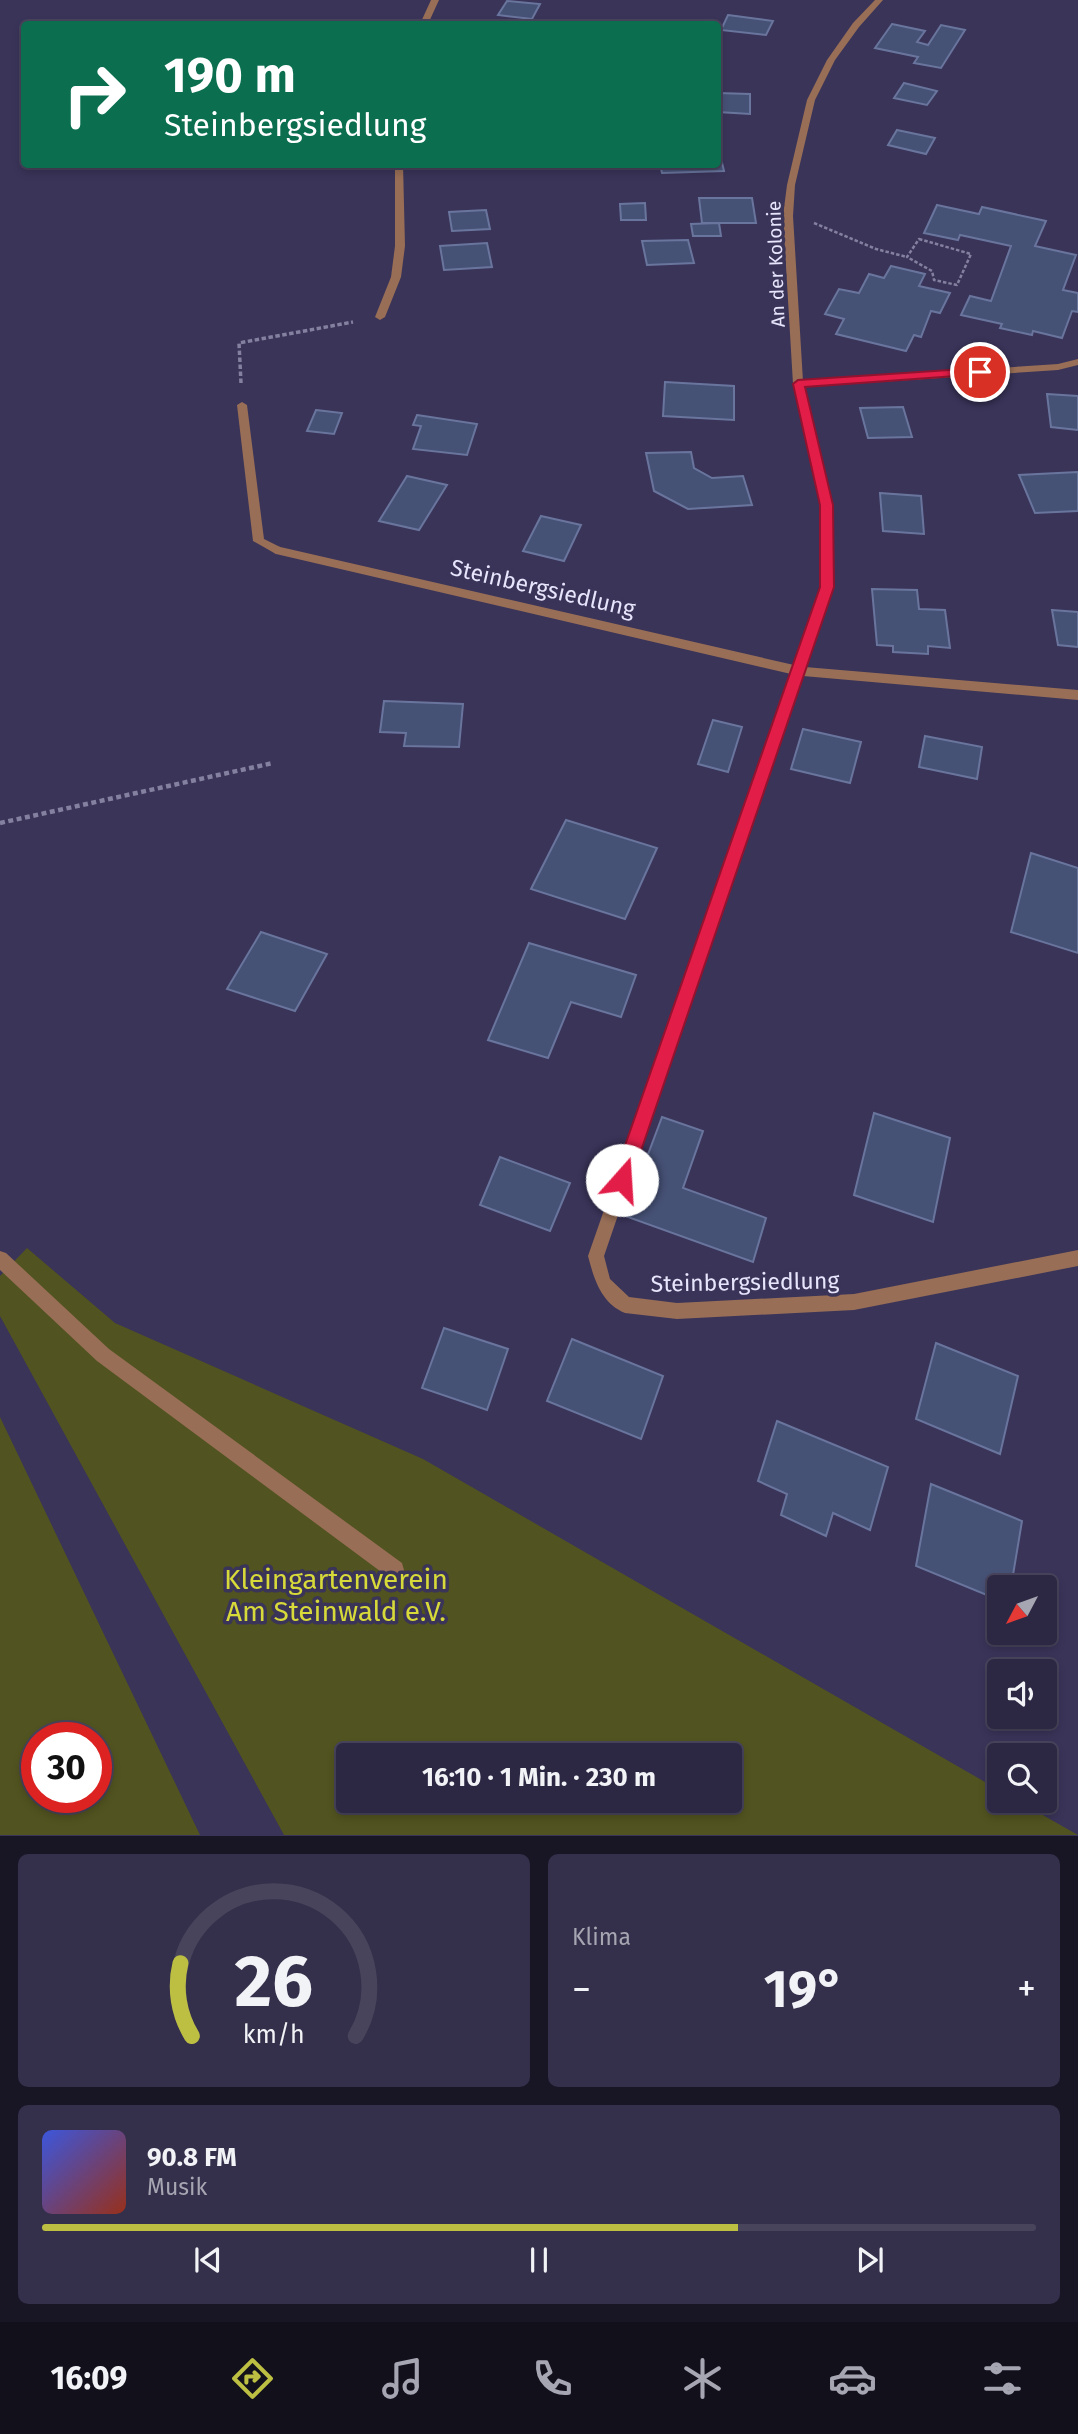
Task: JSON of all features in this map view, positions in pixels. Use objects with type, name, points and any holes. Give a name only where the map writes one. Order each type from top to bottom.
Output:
[{"type":"street","points":[[425,21],[435,0]]},
{"type":"street","name":"An der Kolonie","points":[[798,384],[788,216],[791,184],[811,100],[831,60],[856,25],[879,0]]},
{"type":"street","points":[[380,317],[396,277],[400,246],[399,168]]},
{"type":"street","points":[[798,384],[1058,367],[1078,362]]},
{"type":"street","name":"Steinbergsiedlung","points":[[798,384],[827,505],[827,587],[596,1256],[603,1283],[625,1305],[677,1311],[725,1310],[854,1302],[1078,1258]]},
{"type":"street","name":"Steinbergsiedlung","points":[[242,405],[259,541],[276,550],[799,671],[1078,695]]},
{"type":"street","points":[[0,1259],[103,1355],[395,1570]]},
{"type":"path","points":[[821,225],[876,249],[907,257],[932,271],[934,280],[957,285],[971,254],[919,239],[907,257]]},
{"type":"path","points":[[242,405],[239,343],[380,317]]},
{"type":"path","points":[[0,823],[273,763]]},
{"type":"green space","name":"Kleingartenverein Am Steinwald e.V.","points":[[27,1248],[115,1323],[423,1459],[987,1783],[987,1813],[1039,1813],[1078,1835],[284,1835],[0,1316],[0,1276]]},
{"type":"green space","points":[[0,1417],[200,1835],[0,1835]]},
{"type":"building","points":[[507,1],[540,4],[532,19],[498,15]]},
{"type":"building","points":[[728,15],[773,21],[766,35],[721,30]]},
{"type":"building","points":[[892,24],[925,31],[917,42],[928,45],[941,25],[965,30],[941,68],[914,63],[918,57],[875,48]]},
{"type":"building","points":[[904,83],[937,91],[927,105],[894,98]]},
{"type":"building","points":[[721,93],[750,94],[750,114],[721,112]]},
{"type":"building","points":[[897,130],[935,138],[926,154],[888,145]]},
{"type":"building","points":[[721,158],[724,171],[662,173],[661,168],[721,168]]},
{"type":"building","points":[[699,198],[752,198],[756,223],[702,223]]},
{"type":"building","points":[[645,203],[646,220],[621,220],[620,204]]},
{"type":"building","points":[[937,205],[979,214],[982,207],[1046,221],[1035,246],[1076,255],[1063,290],[1078,293],[1078,312],[1072,311],[1062,338],[1033,331],[1032,335],[1000,328],[1002,324],[961,315],[970,296],[991,301],[1011,246],[960,235],[958,240],[924,233]]},
{"type":"building","points":[[486,210],[490,229],[452,231],[449,212]]},
{"type":"building","points":[[719,223],[721,236],[693,236],[691,224]]},
{"type":"building","points":[[688,240],[694,263],[647,265],[642,241]]},
{"type":"building","points":[[487,243],[492,267],[444,270],[440,246]]},
{"type":"building","points":[[891,266],[925,274],[919,286],[950,293],[940,313],[931,311],[921,337],[914,335],[906,351],[836,334],[844,319],[825,314],[839,289],[859,293],[869,274],[884,278]]},
{"type":"building","points":[[665,382],[734,386],[734,420],[663,416]]},
{"type":"building","points":[[1047,394],[1078,396],[1078,430],[1051,427]]},
{"type":"building","points":[[903,407],[912,437],[868,438],[860,408]]},
{"type":"building","points":[[316,410],[342,413],[334,434],[307,431]]},
{"type":"building","points":[[417,415],[477,424],[467,455],[413,449],[421,426],[413,425]]},
{"type":"building","points":[[691,452],[694,468],[712,478],[743,476],[752,505],[688,509],[654,491],[646,453]]},
{"type":"building","points":[[1078,472],[1078,511],[1035,513],[1019,475]]},
{"type":"building","points":[[407,476],[447,485],[419,530],[379,521]]},
{"type":"building","points":[[880,493],[921,496],[924,534],[883,531]]},
{"type":"building","points":[[541,516],[581,525],[564,561],[523,551]]},
{"type":"building","points":[[872,589],[917,590],[919,609],[945,610],[950,648],[928,646],[928,654],[893,652],[893,646],[877,645]]},
{"type":"building","points":[[1052,610],[1078,612],[1078,647],[1058,645]]},
{"type":"building","points":[[384,701],[463,704],[459,747],[404,746],[406,733],[380,732]]},
{"type":"building","points":[[713,720],[742,727],[728,772],[698,764]]},
{"type":"building","points":[[803,729],[861,742],[850,783],[791,769]]},
{"type":"building","points":[[925,736],[982,747],[977,779],[919,767]]},
{"type":"building","points":[[566,820],[657,848],[625,919],[531,889]]},
{"type":"building","points":[[1031,853],[1078,868],[1078,953],[1011,932]]},
{"type":"building","points":[[261,932],[327,954],[295,1011],[227,989]]},
{"type":"building","points":[[529,943],[636,975],[621,1017],[571,1002],[548,1058],[488,1040]]},
{"type":"building","points":[[874,1113],[950,1138],[933,1222],[854,1195]]},
{"type":"building","points":[[662,1117],[703,1131],[683,1188],[766,1218],[753,1262],[625,1216]]},
{"type":"building","points":[[500,1157],[570,1183],[550,1231],[480,1205]]},
{"type":"building","points":[[444,1328],[508,1349],[487,1410],[422,1388]]},
{"type":"building","points":[[572,1339],[663,1376],[641,1439],[547,1401]]},
{"type":"building","points":[[936,1343],[1018,1376],[1000,1454],[916,1419]]},
{"type":"building","points":[[777,1421],[888,1467],[870,1530],[833,1513],[826,1536],[781,1515],[787,1494],[758,1481]]},
{"type":"building","points":[[931,1484],[1022,1521],[1013,1575],[987,1575],[987,1595],[916,1566]]},
{"type":"route","points":[[622,1180],[827,587],[827,505],[798,384],[980,372]]}]
